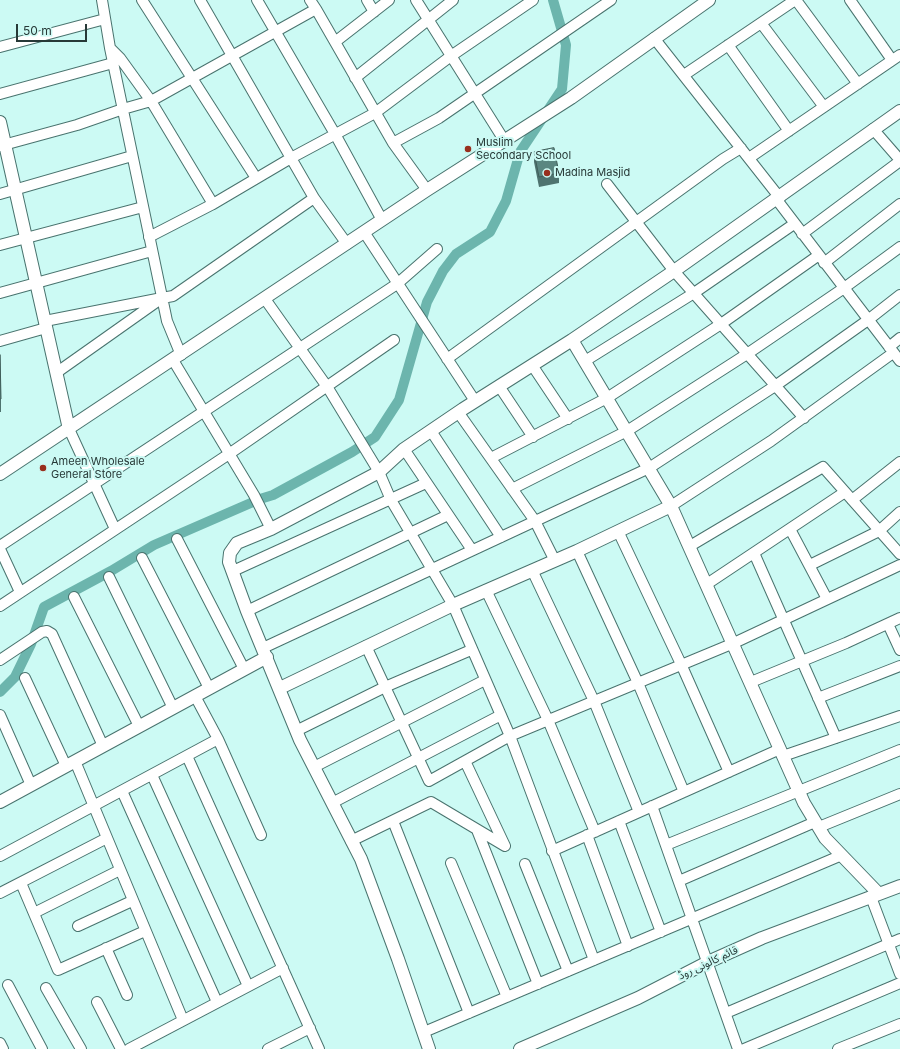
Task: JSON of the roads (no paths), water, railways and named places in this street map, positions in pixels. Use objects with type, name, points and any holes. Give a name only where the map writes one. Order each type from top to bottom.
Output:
[{"type":"street","points":[[102,0],[113,64],[132,156],[167,321],[177,357],[203,412],[229,454],[271,529]]},
{"type":"street","points":[[142,0],[256,178]]},
{"type":"street","points":[[200,0],[314,198],[347,244]]},
{"type":"street","points":[[257,0],[335,134],[382,220]]},
{"type":"street","points":[[310,0],[393,143],[427,190]]},
{"type":"street","points":[[367,0],[374,12]]},
{"type":"street","points":[[334,42],[389,0]]},
{"type":"street","points":[[416,0],[504,140]]},
{"type":"street","points":[[355,78],[453,0]]},
{"type":"street","points":[[150,237],[214,204],[291,158],[375,112],[450,56],[531,0]]},
{"type":"street","points":[[393,143],[439,118],[611,0]]},
{"type":"street","points":[[0,474],[427,190],[571,98],[709,0]]},
{"type":"street","points":[[684,75],[795,0],[858,84]]},
{"type":"street","points":[[749,158],[896,58],[850,0]]},
{"type":"street","points":[[2,145],[77,125],[123,109],[151,102],[316,9]]},
{"type":"street","points":[[0,47],[105,19]]},
{"type":"street","points":[[761,23],[824,107]]},
{"type":"street","points":[[654,38],[749,158],[794,224],[900,361]]},
{"type":"street","points":[[728,45],[789,131]]},
{"type":"street","points":[[110,48],[120,58],[151,102],[214,204]]},
{"type":"street","points":[[0,94],[113,64]]},
{"type":"street","points":[[429,1049],[396,952],[361,859],[296,731],[280,688],[247,611],[229,562],[230,553],[238,543],[271,529],[379,472],[404,449],[474,401],[572,340],[674,271],[778,199],[900,111]]},
{"type":"street","points":[[0,122],[2,145],[15,189],[69,429],[115,529]]},
{"type":"street","points":[[802,234],[900,161],[873,129]]},
{"type":"street","points":[[447,359],[723,159],[741,148]]},
{"type":"street","points":[[0,194],[132,156]]},
{"type":"street","points":[[607,184],[674,271],[804,418]]},
{"type":"street","points":[[0,341],[45,325],[173,296],[314,198]]},
{"type":"street","points":[[491,458],[607,398],[822,259],[900,204]]},
{"type":"street","points":[[0,245],[143,207]]},
{"type":"street","points":[[585,361],[694,293],[794,224]]},
{"type":"street","points":[[364,232],[397,284],[425,323],[474,401]]},
{"type":"street","points":[[512,489],[627,431],[747,354],[844,288],[900,247]]},
{"type":"street","points":[[20,592],[0,548],[94,484],[397,284],[437,249]]},
{"type":"street","points":[[0,293],[152,251]]},
{"type":"street","points":[[0,802],[244,669],[265,652],[432,569],[649,468],[775,386],[868,320],[900,295]]},
{"type":"street","points":[[56,372],[162,298]]},
{"type":"street","points":[[265,299],[328,388],[379,472],[391,500],[453,605],[471,650],[510,736],[594,960]]},
{"type":"street","points":[[280,688],[453,605],[555,561],[672,506],[804,418],[891,350],[900,338]]},
{"type":"street","points":[[0,606],[328,388],[394,340]]},
{"type":"street","points":[[572,340],[672,506],[734,642],[798,790],[817,825],[825,838],[842,855],[875,896],[889,944],[900,974]]},
{"type":"street","points":[[532,365],[568,419]]},
{"type":"street","points":[[499,386],[533,437]]},
{"type":"street","points":[[458,412],[535,521],[555,561]]},
{"type":"street","points":[[431,431],[501,536]]},
{"type":"street","points":[[404,449],[472,550]]},
{"type":"street","points":[[852,500],[900,462]]},
{"type":"street","points":[[690,546],[823,467],[900,554]]},
{"type":"street","points":[[233,571],[426,483]]},
{"type":"street","points":[[707,584],[845,492]]},
{"type":"street","points":[[810,565],[879,531],[900,512]]},
{"type":"street","points":[[247,611],[448,515]]},
{"type":"street","points":[[790,528],[827,599]]},
{"type":"street","points":[[618,531],[681,664],[729,772]]},
{"type":"street","points":[[177,539],[244,669]]},
{"type":"street","points":[[577,551],[638,683],[684,792]]},
{"type":"street","points":[[754,553],[836,738]]},
{"type":"street","points":[[142,558],[209,688]]},
{"type":"street","points":[[366,646],[429,781],[510,736],[734,642],[900,565]]},
{"type":"street","points":[[532,570],[594,701],[639,812]]},
{"type":"street","points":[[109,577],[173,708]]},
{"type":"street","points":[[486,590],[548,720],[591,834],[628,946]]},
{"type":"street","points":[[74,597],[139,726]]},
{"type":"street","points":[[751,682],[900,618]]},
{"type":"street","points":[[888,624],[900,650]]},
{"type":"street","points":[[0,660],[42,632],[47,631],[52,634],[103,746]]},
{"type":"street","points":[[296,731],[385,687],[471,650]]},
{"type":"street","points":[[818,698],[900,666]]},
{"type":"street","points":[[25,678],[93,806],[183,1020]]},
{"type":"street","points":[[314,767],[485,680]]},
{"type":"street","points":[[196,696],[218,739],[261,835]]},
{"type":"street","points":[[0,715],[31,785]]},
{"type":"street","points":[[332,803],[501,715]]},
{"type":"street","points":[[552,851],[729,772],[781,752],[836,738],[900,716]]},
{"type":"street","points":[[0,856],[218,739]]},
{"type":"street","points":[[666,845],[798,790],[900,750]]},
{"type":"street","points":[[187,756],[319,1049]]},
{"type":"street","points":[[351,841],[431,802],[505,846],[465,761]]},
{"type":"street","points":[[152,775],[248,986]]},
{"type":"street","points":[[122,791],[217,1002]]},
{"type":"street","points":[[679,881],[817,825],[900,794]]},
{"type":"street","points":[[652,806],[738,1049]]},
{"type":"street","points":[[393,820],[469,1013]]},
{"type":"street","points":[[619,821],[661,932]]},
{"type":"street","points":[[477,830],[538,984]]},
{"type":"street","points":[[0,893],[107,838]]},
{"type":"street","points":[[424,1032],[842,855]]},
{"type":"street","points":[[451,863],[507,997]]},
{"type":"street","points":[[525,864],[568,971]]},
{"type":"street","points":[[34,913],[120,870]]},
{"type":"street","points":[[21,883],[58,970],[145,931]]},
{"type":"street","name":"قائم کالونی روڈ","points":[[520,1049],[638,998],[708,962],[762,938],[900,886]]},
{"type":"street","points":[[78,926],[132,901]]},
{"type":"street","points":[[726,1013],[900,939]]},
{"type":"street","points":[[106,948],[127,995]]},
{"type":"street","points":[[129,1049],[283,968]]},
{"type":"street","points":[[744,1049],[900,984]]},
{"type":"street","points":[[8,986],[42,1049]]},
{"type":"street","points":[[46,988],[81,1049]]},
{"type":"street","points":[[97,1002],[121,1049]]},
{"type":"street","points":[[838,1049],[900,1024]]},
{"type":"street","points":[[268,1049],[310,1028]]},
{"type":"street","points":[[0,1043],[3,1049]]},
{"type":"waterway","points":[[0,692],[15,677],[31,644],[44,607],[111,571],[154,545],[260,499],[273,495],[352,452],[375,437],[399,400],[427,302],[443,271],[456,254],[490,232],[506,201],[520,152],[562,89],[566,45],[553,0]]},
{"type":"place","name":"Muslim Secondary School","points":[[468,149]]},
{"type":"place","name":"Madina Masjid","points":[[547,173]]},
{"type":"place","name":"Ameen Wholesale General Store","points":[[43,468]]}]
